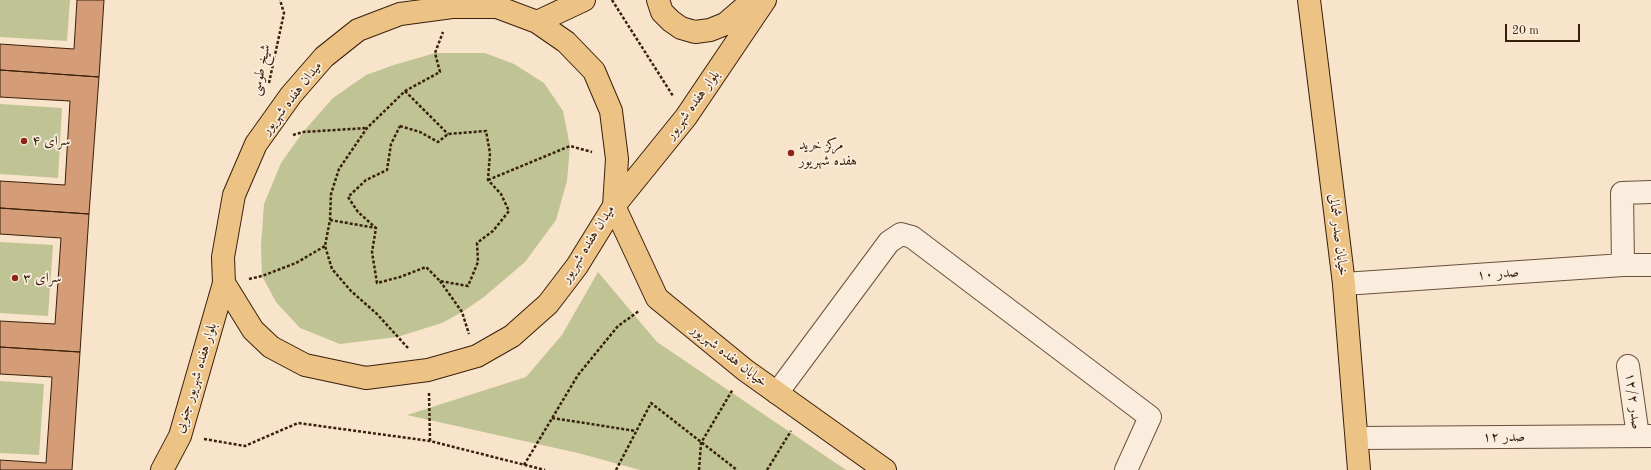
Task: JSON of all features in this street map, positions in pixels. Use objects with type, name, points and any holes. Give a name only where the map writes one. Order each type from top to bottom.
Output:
[{"type":"main road","points":[[537,22],[584,0]]},
{"type":"main road","points":[[658,0],[662,12],[671,21],[681,28],[695,32],[710,30],[725,24],[753,0]]},
{"type":"main road","name":"بلوار هفده شهریور","points":[[614,206],[686,117],[765,0]]},
{"type":"main road","name":"خیابان صدر شمالی","points":[[1309,0],[1344,284],[1359,470]]},
{"type":"main road","name":"میدان هفده شهریور","points":[[452,7],[497,7],[537,22],[566,42],[594,71],[610,111],[617,158],[614,206],[577,266],[548,304],[512,336],[477,356],[428,370],[366,378],[305,365],[271,347],[253,330],[224,283],[222,257],[234,195],[256,144],[291,95],[324,57],[358,30],[400,14],[452,7]]},
{"type":"main road","name":"خیابان هفده شهریور","points":[[614,206],[657,298],[745,370],[885,470]]},
{"type":"main road","name":"بلوار هفده شهریور جنوبی","points":[[162,470],[180,436],[224,283]]},
{"type":"main road","points":[[179,470],[180,436]]},
{"type":"street","points":[[1623,265],[1622,193],[1651,192]]},
{"type":"street","points":[[777,393],[889,242],[900,234],[912,237],[1150,417],[1126,470]]},
{"type":"street","name":"صدر ۱۰","points":[[1344,284],[1623,265],[1651,265]]},
{"type":"street","name":"صدر ۱۲/۲","points":[[1628,366],[1644,436]]},
{"type":"street","name":"صدر ۱۲","points":[[1357,438],[1644,436]]},
{"type":"path","name":"شیخ طوسی","points":[[267,90],[284,13],[280,0]]},
{"type":"path","points":[[612,0],[686,117]]},
{"type":"path","points":[[430,441],[428,370],[377,314],[346,286],[332,269],[325,246],[330,220],[330,194],[339,169],[367,128],[406,91],[440,72],[435,53],[452,7]]},
{"type":"path","points":[[406,91],[448,134]]},
{"type":"path","points":[[376,228],[358,212],[348,197],[366,180],[387,170],[391,144],[400,126],[420,132],[438,142],[448,134],[486,131],[490,154],[488,180],[501,194],[509,211],[493,231],[477,243],[478,262],[468,286],[440,281]]},
{"type":"path","points":[[256,144],[303,132],[367,128]]},
{"type":"path","points":[[488,180],[570,146],[617,158]]},
{"type":"path","points":[[330,220],[376,228]]},
{"type":"path","points":[[376,228],[372,252],[377,283],[400,277],[426,267],[440,281],[462,312],[477,356]]},
{"type":"path","points":[[224,283],[262,276],[296,262],[325,246]]},
{"type":"path","points":[[524,465],[578,375],[618,326],[657,298]]},
{"type":"path","points":[[699,470],[701,443],[745,370]]},
{"type":"path","points":[[616,470],[650,403],[737,470]]},
{"type":"path","points":[[767,470],[803,411]]},
{"type":"path","points":[[552,418],[636,431]]},
{"type":"path","points":[[180,436],[245,446],[298,423],[430,441],[544,470]]},
{"type":"green space","points":[[0,0],[70,0],[67,41],[0,37]]},
{"type":"green space","points":[[435,53],[485,53],[514,64],[544,83],[563,111],[570,146],[567,181],[556,220],[525,262],[484,297],[442,323],[397,337],[340,344],[300,328],[276,302],[262,276],[261,246],[264,204],[281,163],[303,132],[333,98],[366,75]]},
{"type":"green space","points":[[0,104],[62,108],[58,178],[0,174]]},
{"type":"green space","points":[[0,242],[53,245],[48,316],[0,313]]},
{"type":"green space","points":[[598,272],[657,342],[846,470],[640,470],[578,453],[407,415],[526,377],[562,335]]},
{"type":"green space","points":[[0,381],[44,384],[39,455],[0,453]]},
{"type":"building","points":[[77,0],[104,0],[99,77],[0,70],[0,44],[74,49]]},
{"type":"building","points":[[0,70],[99,77],[89,214],[0,208],[0,181],[65,185],[70,101],[0,97]]},
{"type":"building","points":[[0,208],[89,214],[80,352],[0,347],[0,321],[55,324],[61,238],[0,234]]},
{"type":"building","points":[[0,347],[80,352],[72,470],[0,470],[0,460],[46,463],[52,377],[0,374]]},
{"type":"place","name":"سرای ۴","points":[[24,141]]},
{"type":"place","name":"مرکز خرید هفده شهریور","points":[[791,153]]},
{"type":"place","name":"سرای ۳","points":[[15,278]]}]
